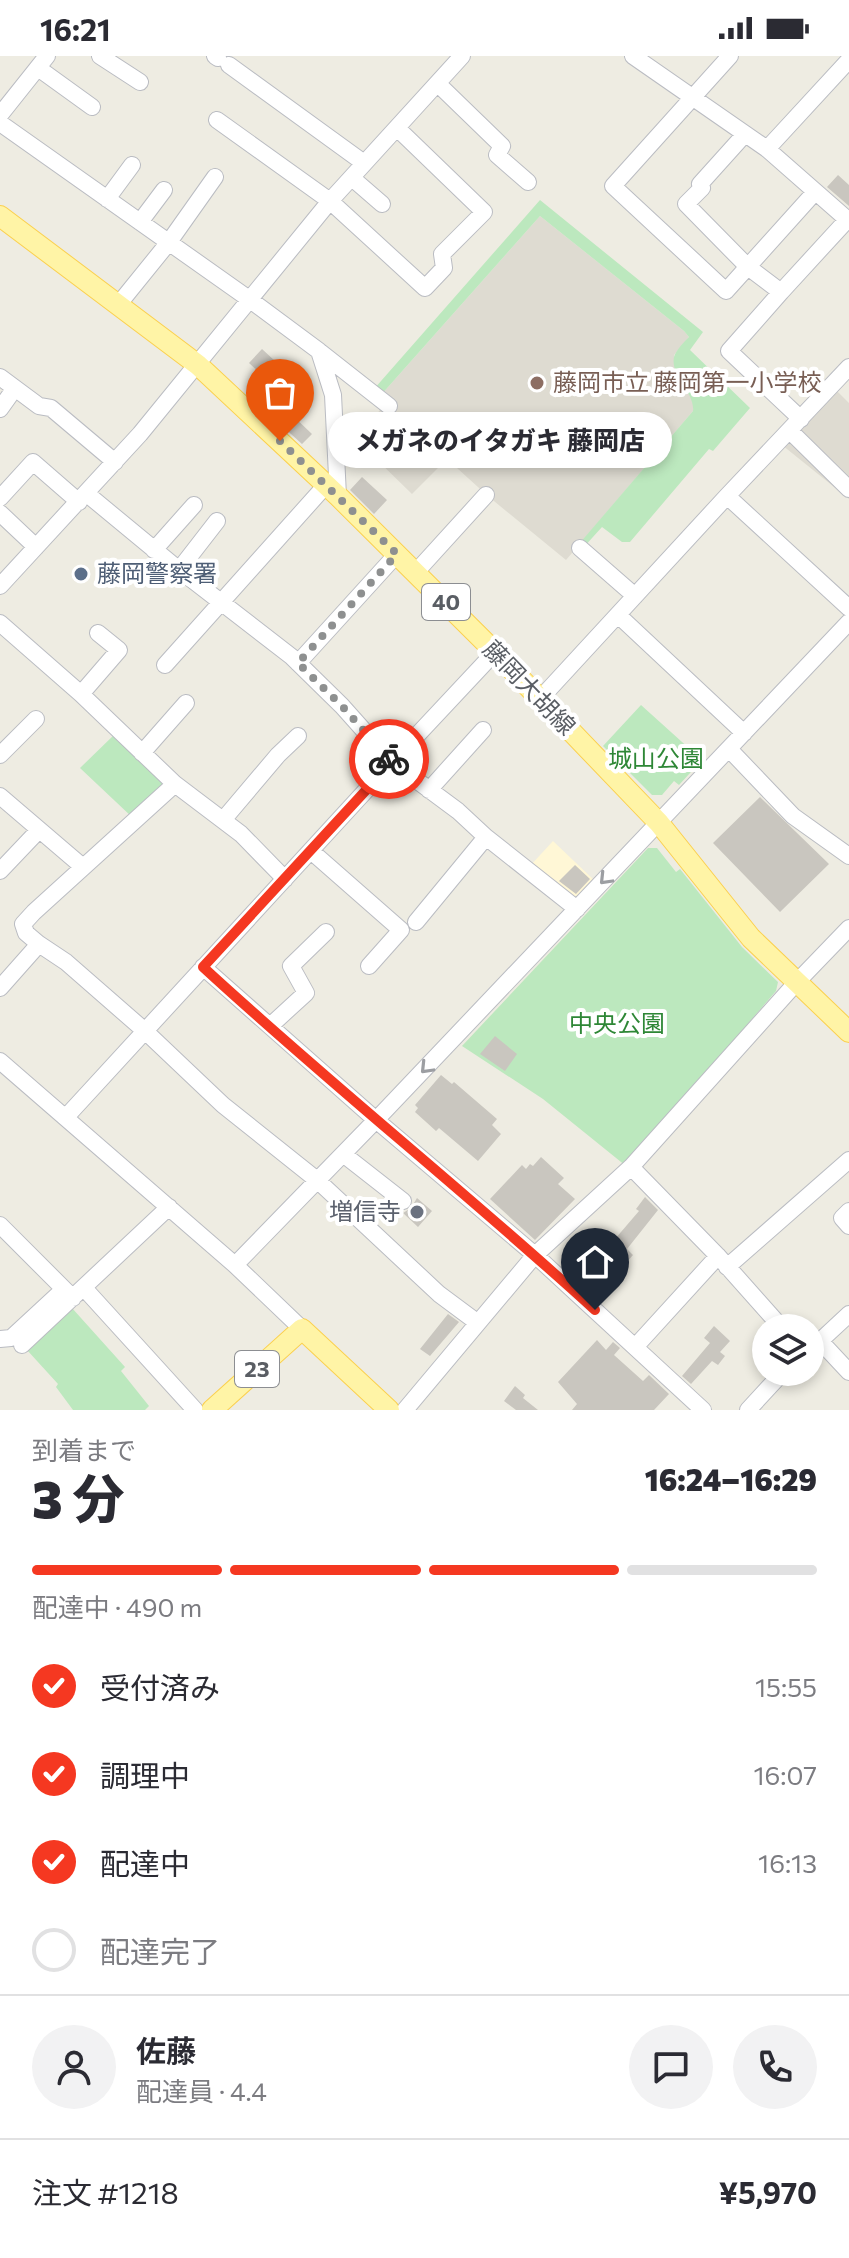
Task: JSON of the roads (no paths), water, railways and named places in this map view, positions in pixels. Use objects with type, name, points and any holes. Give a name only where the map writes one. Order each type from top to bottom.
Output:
[{"type":"main road","name":"藤岡大胡線","points":[[0,216],[198,365],[332,490],[495,652],[659,823],[751,938],[849,1032]]},
{"type":"main road","name":"23","points":[[212,1410],[302,1329],[389,1410]]},
{"type":"street","points":[[100,56],[140,82]]},
{"type":"street","points":[[0,586],[115,462],[330,201],[462,56]]},
{"type":"street","points":[[730,56],[613,186],[726,291],[814,188]]},
{"type":"street","points":[[639,58],[767,149],[848,221],[729,351],[849,489]]},
{"type":"street","points":[[221,60],[364,163]]},
{"type":"street","points":[[767,149],[849,60]]},
{"type":"street","points":[[0,115],[43,62],[92,107]]},
{"type":"street","points":[[438,84],[502,146],[497,155],[528,182]]},
{"type":"street","points":[[217,120],[330,201],[425,288],[444,268],[442,254],[484,212],[398,129]]},
{"type":"street","points":[[0,123],[249,299],[389,406]]},
{"type":"street","points":[[745,134],[686,204],[748,267],[781,292]]},
{"type":"street","points":[[107,199],[132,165]]},
{"type":"street","points":[[118,305],[169,242],[215,177]]},
{"type":"street","points":[[352,178],[382,204]]},
{"type":"street","points":[[140,222],[164,190]]},
{"type":"street","points":[[165,665],[221,602],[332,490],[333,395],[319,351]]},
{"type":"street","points":[[540,699],[849,367]]},
{"type":"street","points":[[0,377],[39,406],[51,408],[115,462]]},
{"type":"street","points":[[0,409],[15,388]]},
{"type":"street","points":[[0,498],[33,462],[154,550],[298,663],[392,762],[458,811],[577,909]]},
{"type":"street","points":[[416,572],[486,495]]},
{"type":"street","points":[[727,496],[849,608]]},
{"type":"street","points":[[154,550],[194,505]]},
{"type":"street","points":[[0,513],[36,547]]},
{"type":"street","points":[[179,570],[217,521]]},
{"type":"street","points":[[580,548],[635,596]]},
{"type":"street","points":[[298,663],[397,554]]},
{"type":"street","points":[[618,615],[744,733]]},
{"type":"street","points":[[0,623],[81,694],[175,784],[241,834],[285,879]]},
{"type":"street","points":[[235,1265],[848,625]]},
{"type":"street","points":[[81,694],[119,650],[98,633]]},
{"type":"street","points":[[66,1117],[495,652]]},
{"type":"street","points":[[142,753],[186,703]]},
{"type":"street","points":[[0,755],[36,719]]},
{"type":"street","points":[[429,790],[483,730]]},
{"type":"street","points":[[223,820],[298,736]]},
{"type":"street","points":[[729,749],[793,816],[849,856]]},
{"type":"street","points":[[175,784],[34,912],[23,924],[26,933],[66,962],[223,1105],[317,1180],[439,1294],[478,1323]]},
{"type":"street","points":[[0,796],[83,867]]},
{"type":"street","points":[[0,871],[39,830]]},
{"type":"street","points":[[416,922],[486,837]]},
{"type":"street","points":[[311,851],[401,930],[369,966]]},
{"type":"street","points":[[405,1410],[535,1255],[631,1167],[849,928]]},
{"type":"street","points":[[270,1026],[306,993],[291,966],[326,932]]},
{"type":"street","points":[[0,988],[39,944]]},
{"type":"street","points":[[203,967],[535,1255],[703,1410]]},
{"type":"street","points":[[0,1061],[235,1265],[302,1329]]},
{"type":"street","points":[[343,1154],[403,1201]]},
{"type":"street","points":[[636,1346],[723,1262],[849,1160]]},
{"type":"street","points":[[631,1167],[769,1314]]},
{"type":"street","points":[[22,1345],[74,1291],[169,1207]]},
{"type":"street","points":[[849,1211],[842,1218],[849,1226]]},
{"type":"street","points":[[0,1225],[74,1291],[195,1410]]},
{"type":"street","points":[[0,1339],[11,1338],[74,1291]]},
{"type":"street","points":[[824,1336],[849,1314]]},
{"type":"street","points":[[824,1351],[849,1372]]},
{"type":"street","points":[[748,1410],[770,1386]]},
{"type":"place","name":"藤岡市立 藤岡第一小学校","points":[[537,383]]},
{"type":"place","name":"メガネのイタガキ 藤岡店","points":[[280,441]]},
{"type":"place","name":"藤岡警察署","points":[[81,574]]},
{"type":"place","name":"増信寺","points":[[417,1212]]},
{"type":"park label","name":"城山公園","points":[[656,759]]},
{"type":"park label","name":"中央公園","points":[[617,1024]]}]
